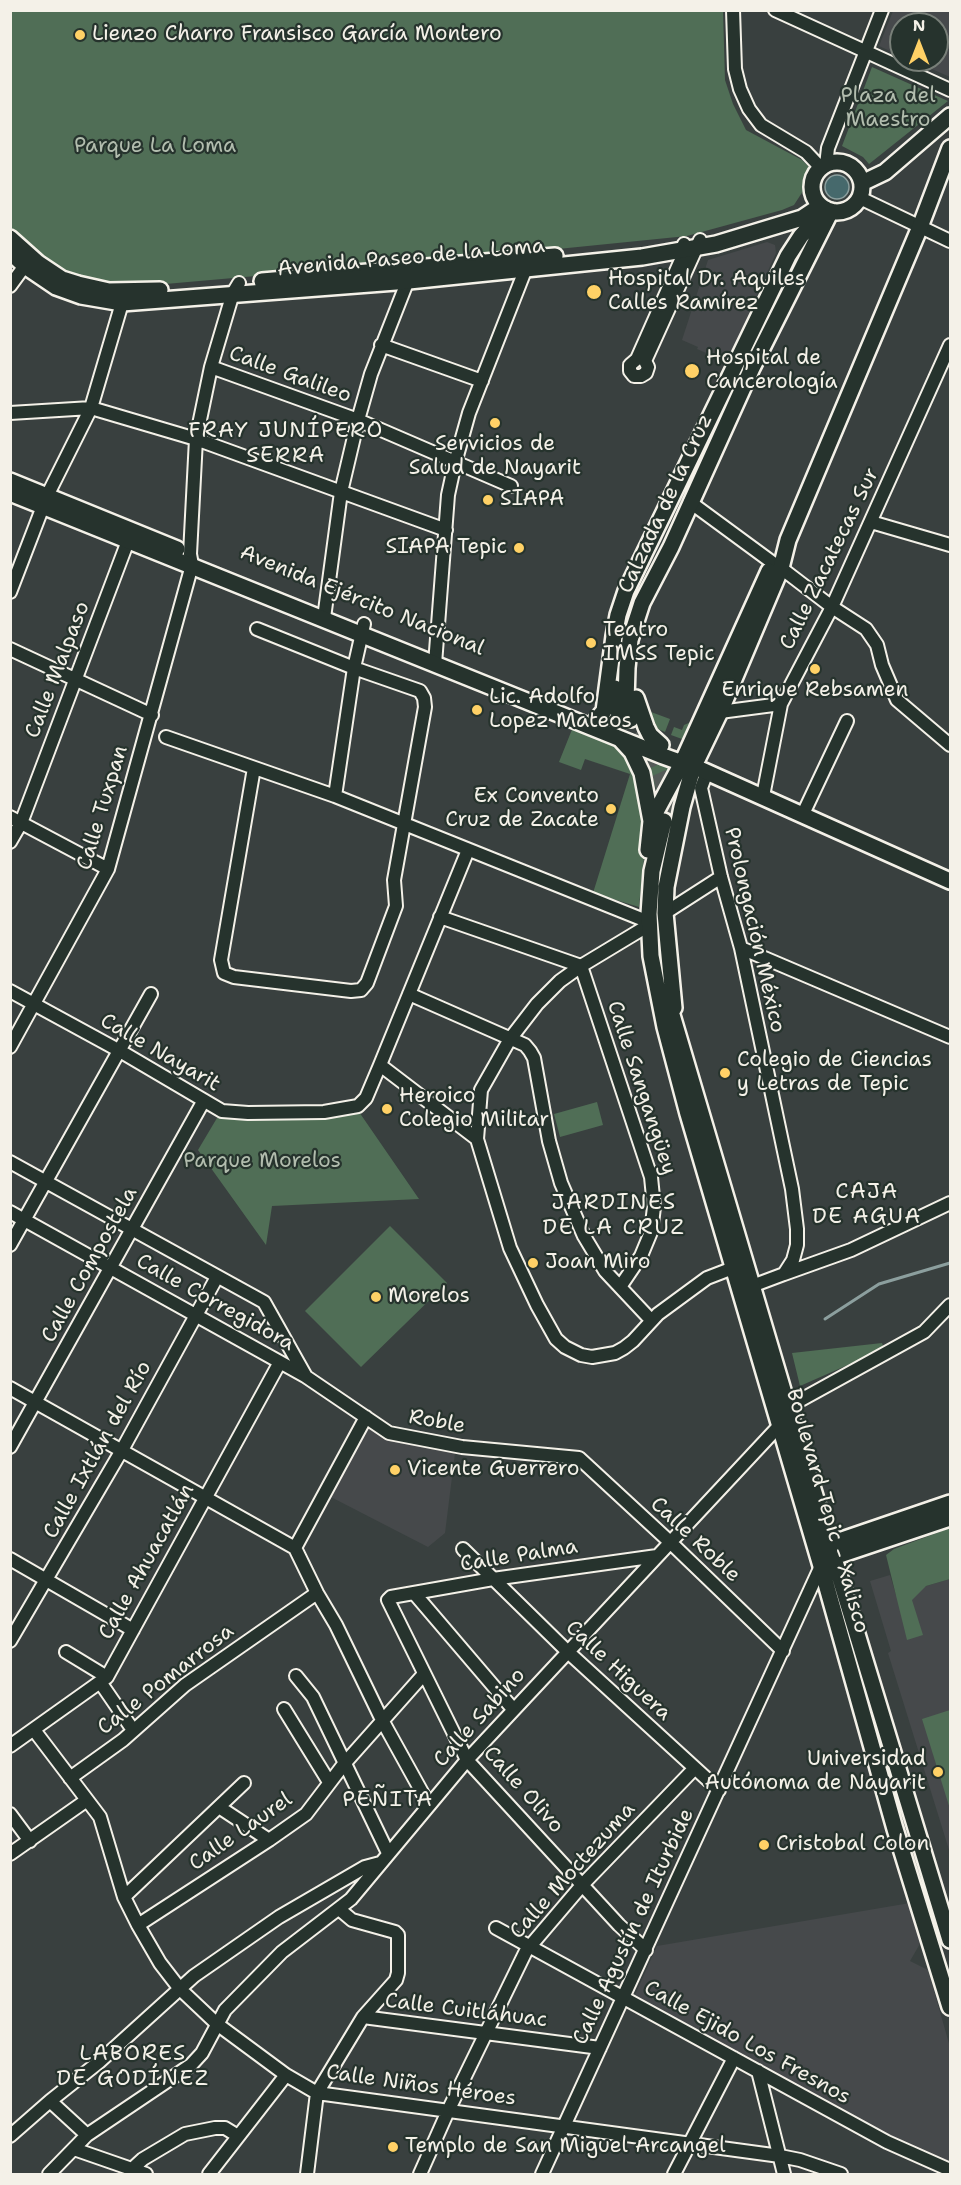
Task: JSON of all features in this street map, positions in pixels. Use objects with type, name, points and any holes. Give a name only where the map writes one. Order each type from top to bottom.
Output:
[{"type":"main road","points":[[861,191],[856,170],[841,162],[824,166],[813,179],[812,187],[823,206],[846,211],[853,207],[861,191],[951,116]]},
{"type":"main road","points":[[718,704],[920,227],[950,150],[947,139],[941,135],[930,136],[920,141]]},
{"type":"main road","name":"Avenida Paseo de la Loma","points":[[10,252],[62,279],[109,291],[236,288],[410,276],[691,246],[801,210],[823,206]]},
{"type":"main road","name":"Calzada de la Cruz","points":[[823,206],[670,547],[642,603],[630,640],[625,688],[625,718],[614,684],[618,635],[639,568],[788,256],[823,206]]},
{"type":"main road","name":"Avenida Paseo de la Loma","points":[[10,238],[28,262],[64,290],[91,298],[122,303],[236,288]]},
{"type":"main road","points":[[716,406],[732,411]]},
{"type":"main road","name":"Avenida Ejército Nacional","points":[[10,481],[45,501],[436,659],[619,738],[695,765]]},
{"type":"main road","name":"Avenida Ejército Nacional","points":[[10,493],[45,501]]},
{"type":"main road","points":[[670,1025],[665,913],[666,887],[671,859],[695,765],[718,704],[788,540]]},
{"type":"main road","points":[[661,745],[650,735],[646,727],[634,690],[642,634],[670,547]]},
{"type":"main road","points":[[670,1025],[651,988],[644,924],[644,875],[661,821],[695,765],[777,565]]},
{"type":"main road","points":[[597,719],[604,711],[618,615],[626,591],[639,568]]},
{"type":"main road","name":"Avenida Ejército Nacional","points":[[436,659],[661,745],[695,765]]},
{"type":"main road","points":[[619,738],[632,752],[661,821],[651,871],[649,914],[651,956],[670,1025]]},
{"type":"main road","points":[[695,765],[951,881]]},
{"type":"main road","name":"Boulevard Tepic - Xalisco","points":[[670,1025],[687,1114],[780,1425],[829,1556],[951,1940]]},
{"type":"main road","name":"Boulevard Tepic - Xalisco","points":[[670,1025],[753,1286],[788,1407],[829,1556],[895,1829],[951,2007]]},
{"type":"main road","points":[[829,1556],[951,1503]]},
{"type":"main road","points":[[829,1556],[951,1518]]},
{"type":"street","points":[[733,10],[735,69],[740,89],[749,109],[761,125],[806,152],[824,166],[828,148],[882,10]]},
{"type":"street","points":[[775,10],[951,90]]},
{"type":"street","points":[[861,191],[920,227],[951,241]]},
{"type":"street","points":[[653,331],[691,246]]},
{"type":"street","points":[[10,286],[28,262]]},
{"type":"street","points":[[436,659],[448,495],[455,463],[462,434],[527,264]]},
{"type":"street","points":[[324,613],[341,492],[358,420],[370,374],[410,276]]},
{"type":"street","name":"Calle Tuxpan","points":[[10,1047],[108,869],[152,715],[191,559],[196,439],[211,367],[236,288]]},
{"type":"street","points":[[10,592],[45,501],[91,408],[122,303]]},
{"type":"street","points":[[381,345],[482,381]]},
{"type":"street","name":"Calle Zacatecas Sur","points":[[763,796],[781,704],[832,607],[951,345]]},
{"type":"street","name":"Calle Galileo","points":[[211,367],[358,420],[511,486]]},
{"type":"street","points":[[10,413],[91,408],[196,439],[446,531]]},
{"type":"street","points":[[690,502],[832,607],[866,629],[877,645],[882,665],[897,700],[951,745]]},
{"type":"street","points":[[871,522],[951,545]]},
{"type":"street","name":"Calle Malpaso","points":[[10,842],[16,820],[76,679],[130,536]]},
{"type":"street","points":[[254,768],[221,960],[222,969],[228,975],[356,992],[365,987],[396,906],[394,880],[425,707],[424,698],[420,691],[354,668],[257,629]]},
{"type":"street","points":[[335,795],[354,668],[363,629]]},
{"type":"street","points":[[10,649],[152,715]]},
{"type":"street","points":[[718,704],[781,704]]},
{"type":"street","points":[[803,814],[847,721]]},
{"type":"street","points":[[166,737],[335,795],[644,924]]},
{"type":"street","name":"Prolongación México","points":[[695,765],[721,877],[741,948],[792,1189],[797,1245],[793,1260],[784,1274]]},
{"type":"street","points":[[16,820],[108,869]]},
{"type":"street","points":[[468,850],[380,1065],[477,1139]]},
{"type":"street","points":[[665,913],[721,877]]},
{"type":"street","points":[[440,917],[581,966]]},
{"type":"street","points":[[644,924],[560,981],[537,1004],[510,1039],[481,1090],[477,1139],[510,1248],[556,1339],[565,1347],[581,1355],[592,1357],[615,1353],[633,1341],[651,1320],[707,1278],[733,1268],[753,1286],[851,1250],[951,1203]]},
{"type":"street","points":[[741,948],[951,1036]]},
{"type":"street","name":"Calle Sangangüey","points":[[581,966],[651,1178],[654,1207],[651,1232],[641,1256],[620,1287]]},
{"type":"street","name":"Calle Nayarit","points":[[10,991],[120,1051],[222,1112],[324,1112],[358,1106],[366,1098],[380,1065]]},
{"type":"street","points":[[10,1245],[152,994]]},
{"type":"street","points":[[410,994],[525,1045],[534,1058],[549,1141],[561,1183],[584,1236],[605,1271],[651,1320]]},
{"type":"street","name":"Calle Compostela","points":[[10,1447],[203,1102]]},
{"type":"street","points":[[10,1162],[264,1302],[305,1376]]},
{"type":"street","name":"Calle Corregidora","points":[[10,1212],[305,1376]]},
{"type":"street","name":"Calle Ixtlán del Río","points":[[10,1641],[48,1580],[122,1450],[217,1276]]},
{"type":"street","points":[[788,1407],[924,1332],[951,1305]]},
{"type":"street","name":"Calle Ahuacatlán","points":[[10,1746],[104,1680],[280,1362]]},
{"type":"street","name":"Roble","points":[[305,1376],[389,1433],[462,1447],[579,1458]]},
{"type":"street","points":[[10,1388],[296,1548],[382,1720],[429,1805]]},
{"type":"street","points":[[296,1548],[366,1417]]},
{"type":"street","name":"Calle Sabino","points":[[49,2175],[87,2135],[190,2065],[202,2053],[225,2010],[272,1961],[351,1899],[467,1760],[513,1709],[780,1425]]},
{"type":"street","name":"Calle Roble","points":[[579,1458],[783,1651]]},
{"type":"street","name":"Calle Higuera","points":[[463,1549],[568,1652],[719,1790]]},
{"type":"street","name":"Calle Palma","points":[[388,1600],[391,1597],[493,1579],[657,1556]]},
{"type":"street","name":"Calle Agustín de Iturbide","points":[[542,2175],[829,1556]]},
{"type":"street","points":[[10,1559],[133,1630]]},
{"type":"street","name":"Calle Pomarrosa","points":[[70,1778],[123,1740],[185,1685],[317,1593]]},
{"type":"street","points":[[414,1593],[513,1709]]},
{"type":"street","name":"Calle Olivo","points":[[388,1600],[467,1760],[646,1950]]},
{"type":"street","points":[[66,1652],[104,1680],[134,1730]]},
{"type":"street","name":"Calle Laurel","points":[[138,1925],[306,1814],[344,1764],[424,1674]]},
{"type":"street","points":[[296,1676],[313,1697],[388,1853]]},
{"type":"street","points":[[284,1709],[329,1782]]},
{"type":"street","name":"Calle Niños Héroes","points":[[34,1730],[100,1817],[124,1897],[160,1963],[180,1989],[217,2024],[286,2075],[317,2093],[800,2160],[841,2175]]},
{"type":"street","name":"Calle Moctezuma","points":[[420,2175],[448,2111],[529,1946],[583,1884],[695,1768]]},
{"type":"street","points":[[124,1897],[244,1783]]},
{"type":"street","points":[[10,1854],[87,1800]]},
{"type":"street","points":[[219,1807],[269,1840]]},
{"type":"street","points":[[10,1814],[30,1841]]},
{"type":"street","points":[[10,2136],[99,2062],[194,1976],[279,1917],[365,1867],[380,1863]]},
{"type":"street","points":[[307,2175],[317,2093],[363,2017],[396,1980],[398,1972],[398,1935],[395,1932],[352,1920],[339,1909]]},
{"type":"street","name":"Calle Ejido Los Fresnos","points":[[496,1928],[887,2142],[951,2170]]},
{"type":"street","name":"Calle Cuitláhuac","points":[[363,2017],[600,2048]]},
{"type":"street","points":[[674,2175],[734,2058]]},
{"type":"street","points":[[758,2071],[784,2175]]},
{"type":"street","points":[[208,2175],[286,2075]]},
{"type":"street","points":[[50,2101],[87,2135]]},
{"type":"street","points":[[131,2170],[143,2159],[184,2134],[225,2128],[238,2136]]},
{"type":"street","points":[[74,2149],[146,2175]]},
{"type":"shaded area","points":[[950,11],[950,77],[939,72],[949,72],[949,12],[893,12]]},
{"type":"shaded area","points":[[889,21],[889,51],[879,46]]},
{"type":"shaded area","points":[[767,242],[775,245],[776,253],[727,362],[682,340],[708,260]]},
{"type":"shaded area","name":"Vicente Guerrero","points":[[366,1417],[389,1433],[456,1445],[445,1533],[428,1547],[325,1494]]},
{"type":"shaded area","name":"Universidad Autónoma de Nayarit","points":[[890,1575],[896,1595],[950,1579],[950,1853],[888,1653],[891,1651],[870,1581]]},
{"type":"shaded area","points":[[910,1903],[921,1942],[910,1961],[928,1970],[950,2047],[950,2165],[891,2137],[635,1995],[657,1946]]},
{"type":"green space","name":"Parque La Loma","points":[[11,11],[723,11],[725,80],[733,104],[746,130],[802,160],[809,167],[803,191],[794,205],[687,236],[154,285],[117,286],[89,282],[61,272],[11,231]]},
{"type":"green space","name":"Plaza del Maestro","points":[[872,67],[948,101],[869,164],[863,157],[842,146]]},
{"type":"green space","points":[[651,712],[670,719],[665,732],[658,729]]},
{"type":"green space","points":[[691,722],[693,728],[689,737],[682,739],[671,735],[674,727],[682,730],[684,725]]},
{"type":"green space","points":[[573,727],[631,748],[648,837],[639,907],[593,893],[630,774],[585,759],[581,770],[559,762]]},
{"type":"green space","points":[[647,760],[664,764],[672,772],[658,795]]},
{"type":"green space","points":[[684,773],[672,820],[666,819],[659,823]]},
{"type":"green space","points":[[597,1102],[603,1125],[560,1137],[554,1114]]},
{"type":"green space","name":"Parque Morelos","points":[[357,1109],[419,1199],[272,1206],[266,1245],[198,1150],[217,1118]]},
{"type":"green space","name":"Morelos","points":[[390,1226],[447,1283],[361,1367],[305,1311]]},
{"type":"green space","points":[[882,1343],[884,1349],[800,1386],[792,1353]]},
{"type":"green space","points":[[950,1528],[950,1579],[926,1586],[912,1600],[923,1635],[907,1640],[886,1555],[894,1549]]},
{"type":"green space","points":[[950,1710],[950,1809],[922,1719]]},
{"type":"water","points":[[837,175],[846,178],[849,187],[846,196],[837,199],[828,196],[825,187],[828,178]]},
{"type":"waterway","points":[[825,1319],[879,1284],[950,1263]]},
{"type":"tunnel","points":[[619,717],[653,761],[662,780],[666,801]]},
{"type":"tunnel","points":[[670,816],[683,779]]},
{"type":"place","name":"Lienzo Charro Fransisco García Montero","points":[[80,35]]},
{"type":"place","name":"Hospital Dr. Aquiles Calles Ramírez","points":[[594,292]]},
{"type":"place","name":"Hospital de Cancerología","points":[[692,371]]},
{"type":"place","name":"Servicios de Salud de Nayarit","points":[[495,423]]},
{"type":"place","name":"SIAPA","points":[[488,500]]},
{"type":"place","name":"SIAPA Tepic","points":[[519,548]]},
{"type":"place","name":"Teatro IMSS Tepic","points":[[591,643]]},
{"type":"place","name":"Enrique Rebsamen","points":[[815,669]]},
{"type":"place","name":"Lic. Adolfo Lopez Mateos","points":[[477,710]]},
{"type":"place","name":"Ex Convento Cruz de Zacate","points":[[611,809]]},
{"type":"place","name":"Colegio de Ciencias y Letras de Tepic","points":[[725,1073]]},
{"type":"place","name":"Heroico Colegio Militar","points":[[387,1109]]},
{"type":"place","name":"Joan Miro","points":[[533,1263]]},
{"type":"place","name":"Morelos","points":[[376,1297]]},
{"type":"place","name":"Vicente Guerrero","points":[[395,1470]]},
{"type":"place","name":"Universidad Autónoma de Nayarit","points":[[938,1772]]},
{"type":"place","name":"Cristobal Colon","points":[[764,1845]]},
{"type":"place","name":"Templo de San Miguel Arcangel","points":[[393,2147]]},
{"type":"district","name":"FRAY JUNÍPERO SERRA","points":[[286,444]]},
{"type":"district","name":"CAJA DE AGUA","points":[[867,1204]]},
{"type":"district","name":"JARDINES DE LA CRUZ","points":[[614,1216]]},
{"type":"district","name":"PEÑITA","points":[[388,1800]]},
{"type":"district","name":"LABORES DE GODÍNEZ","points":[[133,2066]]}]
